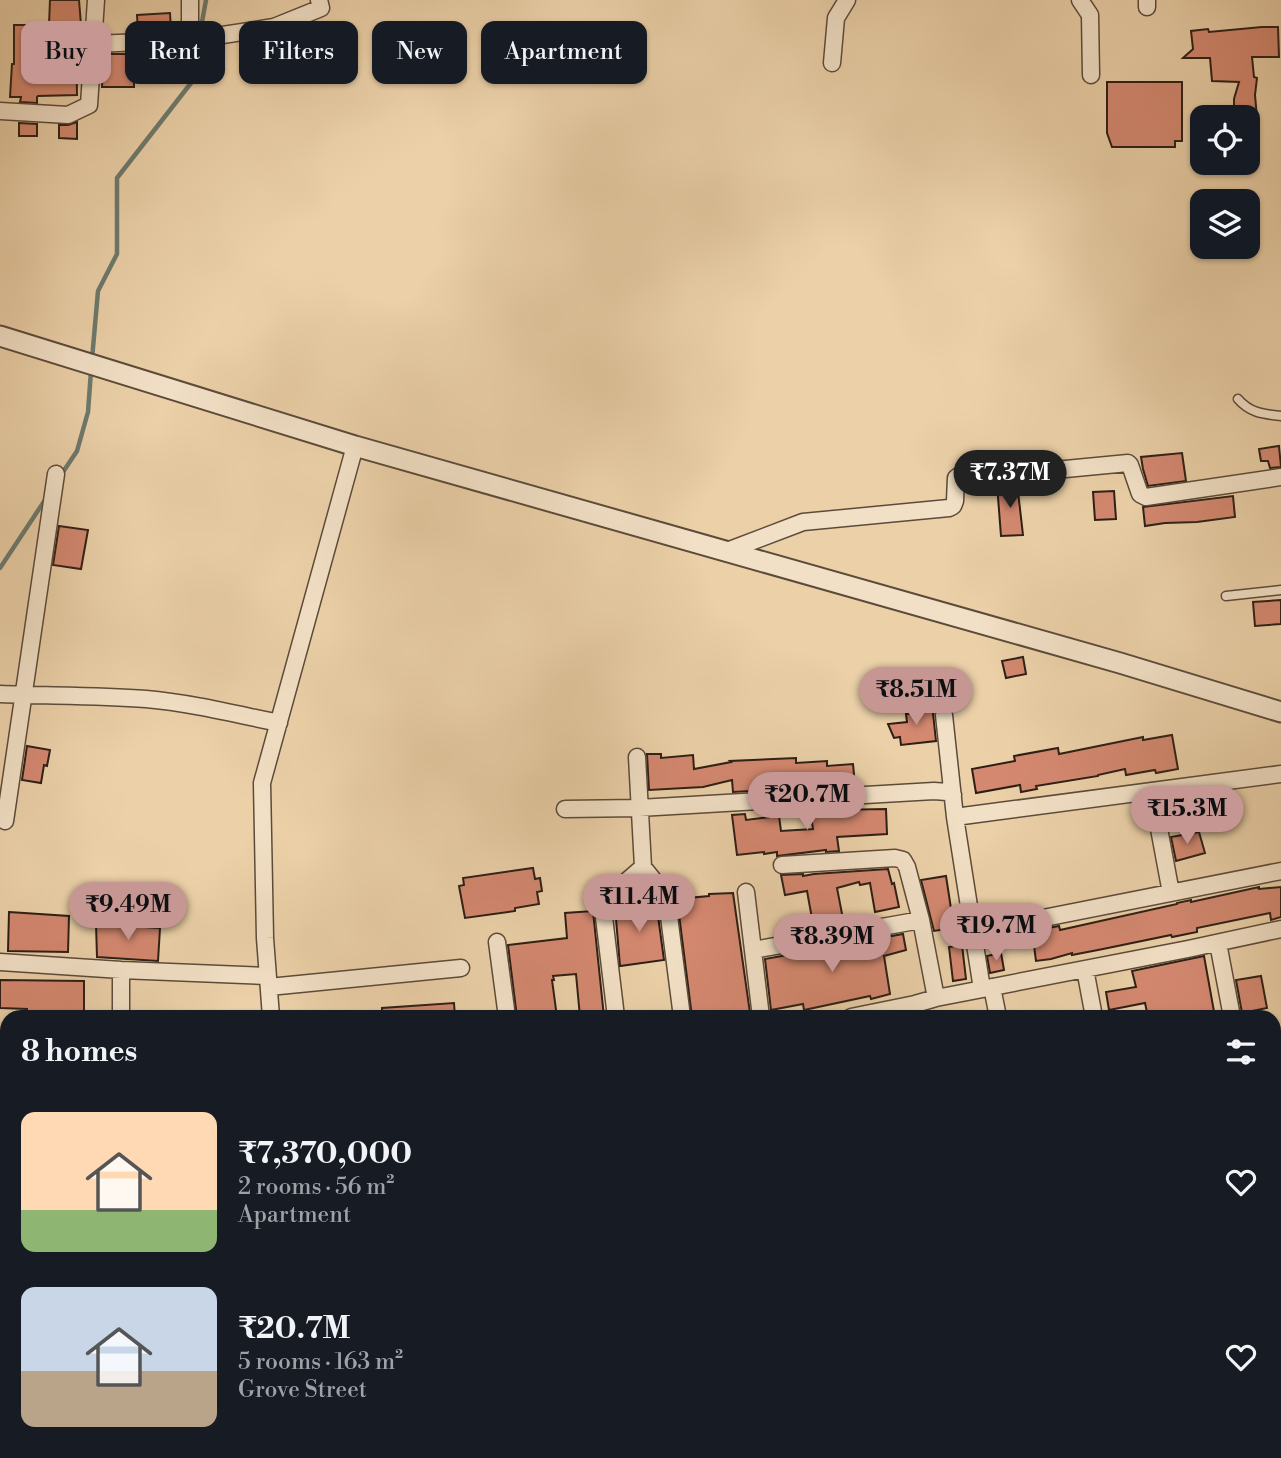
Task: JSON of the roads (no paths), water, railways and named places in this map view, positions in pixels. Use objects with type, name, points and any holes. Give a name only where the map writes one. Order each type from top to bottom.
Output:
[{"type":"street","points":[[95,21],[96,0]]},
{"type":"street","points":[[190,0],[190,21]]},
{"type":"street","points":[[225,35],[274,27],[321,8],[319,0]]},
{"type":"street","points":[[832,63],[836,18],[847,0]]},
{"type":"street","points":[[1080,0],[1090,15],[1091,75]]},
{"type":"street","points":[[0,111],[68,115],[89,106],[91,84]]},
{"type":"street","points":[[0,337],[355,446],[1120,663],[1281,712]]},
{"type":"street","points":[[270,1010],[265,938],[262,783],[355,446]]},
{"type":"street","points":[[727,551],[803,522],[949,508],[955,501],[956,478],[960,475],[1128,463],[1140,494],[1146,497],[1281,477]]},
{"type":"street","points":[[5,821],[56,474]]},
{"type":"street","points":[[0,694],[110,696],[158,700],[279,723]]},
{"type":"street","points":[[944,715],[955,817],[973,932],[995,1010]]},
{"type":"street","points":[[637,757],[643,867],[667,901],[681,1010]]},
{"type":"street","points":[[955,817],[1281,774]]},
{"type":"street","points":[[1152,791],[1171,893]]},
{"type":"street","points":[[565,809],[934,792],[953,795]]},
{"type":"street","points":[[782,865],[895,858],[902,860],[907,867],[921,920],[936,998]]},
{"type":"street","points":[[615,1010],[603,909],[606,900],[643,867]]},
{"type":"street","points":[[973,932],[1281,871]]},
{"type":"street","points":[[746,892],[760,1010]]},
{"type":"street","points":[[753,950],[921,920]]},
{"type":"street","points":[[916,1010],[936,998],[1281,929]]},
{"type":"street","points":[[497,942],[507,1010]]},
{"type":"street","points":[[1218,943],[1231,1010]]},
{"type":"street","points":[[0,962],[268,982],[461,968]]},
{"type":"street","points":[[1086,969],[1093,1010]]},
{"type":"street","points":[[121,970],[121,1010]]},
{"type":"lane","points":[[1238,399],[1253,411],[1281,416]]},
{"type":"lane","points":[[1226,596],[1281,590]]},
{"type":"waterway","points":[[202,21],[206,0]]},
{"type":"waterway","points":[[92,359],[98,291],[117,254],[117,178],[190,84]]},
{"type":"waterway","points":[[61,475],[77,451],[88,412],[91,371]]},
{"type":"waterway","points":[[0,568],[47,497]]}]
